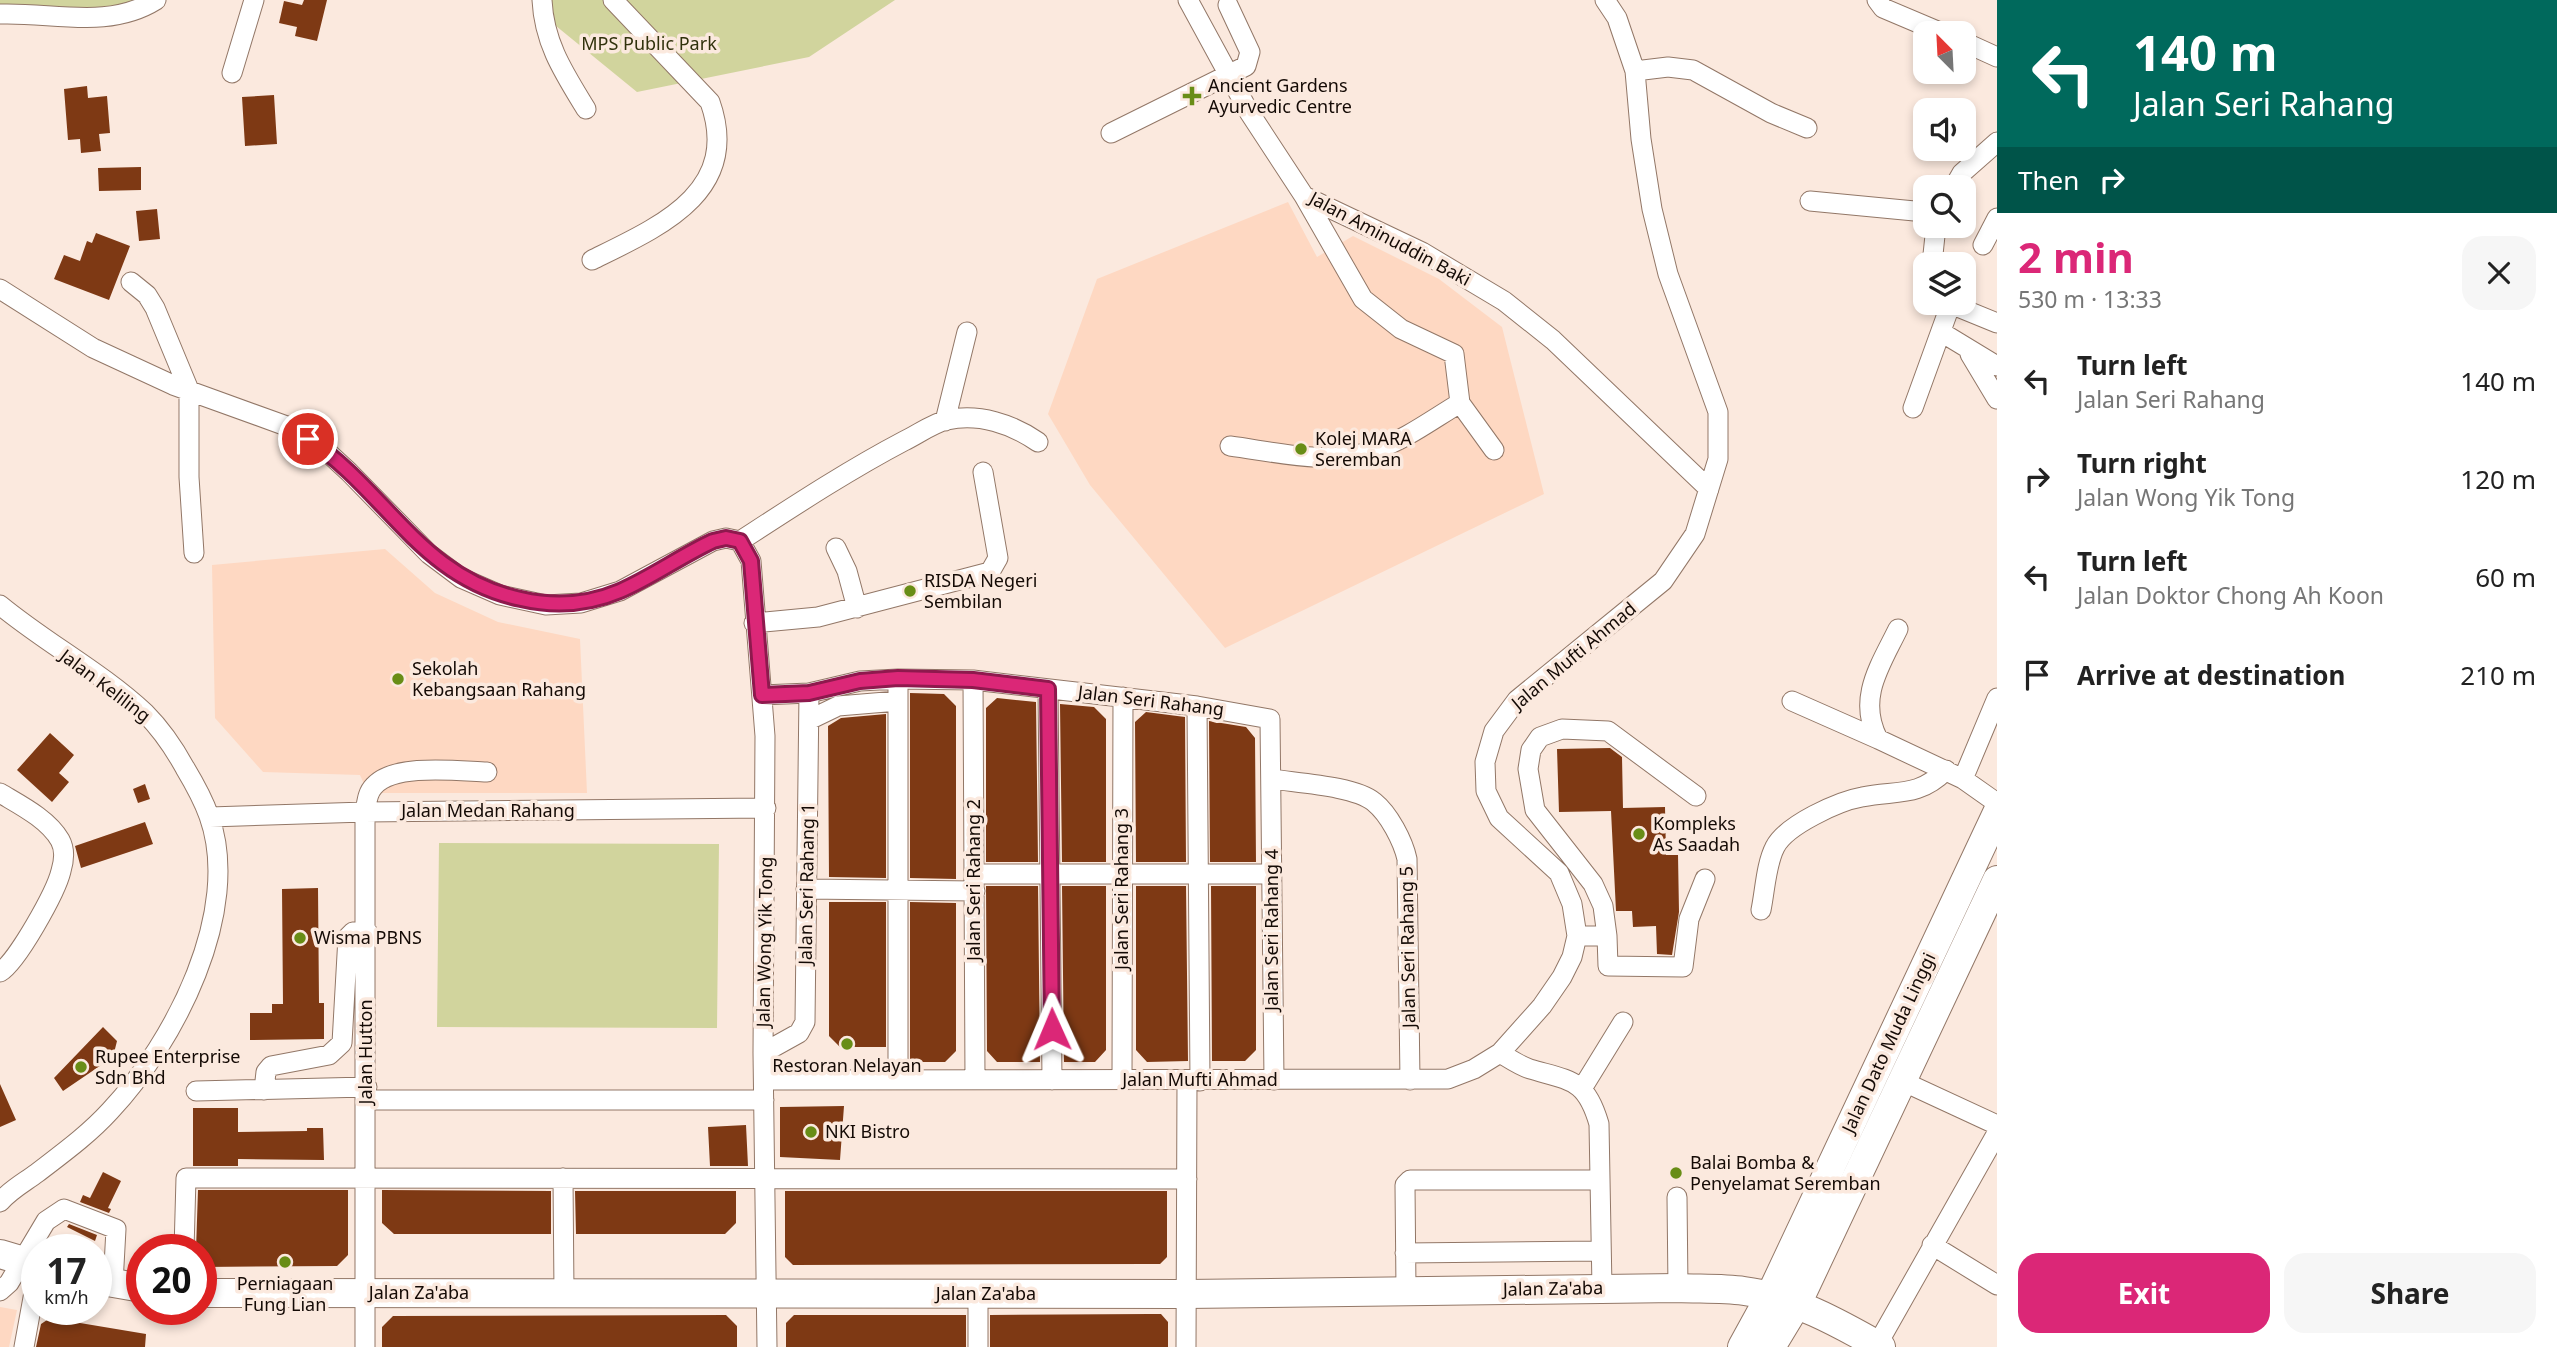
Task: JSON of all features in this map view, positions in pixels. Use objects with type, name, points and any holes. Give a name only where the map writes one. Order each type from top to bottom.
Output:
[{"type":"highway","name":"Jalan Dato Muda Linggi","points":[[1742,1347],[1770,1296],[1997,813]]},
{"type":"highway","name":"Jalan Dato Muda Linggi","points":[[1771,1347],[1797,1304],[1997,880]]},
{"type":"highway","name":"Jalan Za'aba","points":[[217,1293],[1186,1294],[1678,1287],[1744,1291],[1797,1304],[1872,1345]]},
{"type":"street","points":[[0,14],[91,19],[120,16],[156,0]]},
{"type":"street","points":[[232,73],[254,0]]},
{"type":"street","points":[[542,0],[543,23],[552,54],[586,108]]},
{"type":"street","points":[[592,260],[648,233],[692,200],[717,159],[719,142],[718,123],[710,102],[614,0]]},
{"type":"street","name":"Jalan Aminuddin Baki","points":[[1188,0],[1248,111],[1304,195],[1422,252],[1504,302],[1553,340],[1709,489]]},
{"type":"street","name":"Jalan Mufti Ahmad","points":[[764,1080],[1448,1079],[1474,1069],[1500,1053],[1542,1006],[1573,957],[1577,936],[1572,904],[1559,873],[1499,818],[1486,790],[1485,762],[1494,731],[1517,700],[1663,581],[1695,534],[1717,459],[1718,412],[1668,274],[1641,139],[1635,71],[1617,18],[1605,0]]},
{"type":"street","points":[[1877,0],[1883,8],[1914,21]]},
{"type":"street","points":[[1111,133],[1246,66],[1250,52],[1228,5]]},
{"type":"street","points":[[1976,47],[1997,57]]},
{"type":"street","points":[[1635,71],[1668,67],[1693,70],[1771,113],[1807,128]]},
{"type":"street","points":[[1961,175],[1997,142]]},
{"type":"street","points":[[1304,195],[1363,299],[1401,329],[1454,354],[1460,403],[1494,450]]},
{"type":"street","points":[[1810,201],[1913,211]]},
{"type":"street","points":[[1983,245],[1997,218]]},
{"type":"street","points":[[131,282],[155,309],[189,390],[189,477],[194,554]]},
{"type":"street","points":[[0,289],[93,348],[189,390],[292,428],[324,449],[429,554],[461,578],[500,595],[546,605],[582,603],[620,591],[713,541],[726,538],[740,541],[862,463],[944,421],[967,418],[995,422],[1019,428],[1038,442]]},
{"type":"street","points":[[1913,408],[1946,315]]},
{"type":"street","points":[[1976,315],[1997,323]]},
{"type":"street","points":[[944,421],[967,332]]},
{"type":"street","points":[[1941,332],[1997,366]]},
{"type":"street","points":[[1963,345],[1982,371],[1997,399]]},
{"type":"street","points":[[1230,446],[1318,457],[1373,451],[1397,441],[1460,403]]},
{"type":"street","points":[[754,623],[795,621],[857,608],[990,572],[998,558],[983,472]]},
{"type":"street","name":"Jalan Wong Yik Tong","points":[[740,541],[751,561],[762,695],[766,808],[764,1100],[767,1347]]},
{"type":"street","points":[[836,548],[847,571],[857,608]]},
{"type":"street","name":"Jalan Keliling","points":[[0,605],[145,714],[182,761],[210,817],[216,851],[217,885],[212,923],[196,970],[174,1021],[146,1070],[81,1141],[0,1202]]},
{"type":"street","points":[[1878,738],[1871,725],[1870,687],[1898,629]]},
{"type":"street","points":[[898,678],[898,1080]]},
{"type":"street","name":"Jalan Seri Rahang","points":[[762,695],[809,693],[860,681],[898,678],[973,680],[1197,706],[1270,719],[1272,779]]},
{"type":"street","name":"Jalan Seri Rahang 2","points":[[973,680],[975,1080]]},
{"type":"street","points":[[1048,689],[1052,1080]]},
{"type":"street","name":"Jalan Seri Rahang 1","points":[[764,1054],[799,1032],[805,1022],[809,693]]},
{"type":"street","name":"Jalan Seri Rahang 3","points":[[1122,1080],[1123,697]]},
{"type":"street","points":[[1761,910],[1775,846],[1797,826],[1838,804],[1863,796],[1912,792],[1955,775],[1997,698]]},
{"type":"street","points":[[809,720],[838,706],[898,701]]},
{"type":"street","points":[[1792,701],[1955,775],[1997,803]]},
{"type":"street","points":[[1186,1347],[1186,1179],[1194,1081],[1198,874],[1197,706]]},
{"type":"street","points":[[1696,796],[1608,731],[1562,729],[1540,737],[1535,744],[1528,769],[1535,810],[1593,884],[1603,905],[1608,966],[1683,967],[1689,919],[1705,879]]},
{"type":"street","points":[[365,812],[368,793],[376,783],[396,773],[488,772]]},
{"type":"street","name":"Jalan Seri Rahang 4","points":[[1272,779],[1274,1080]]},
{"type":"street","name":"Jalan Seri Rahang 5","points":[[1272,779],[1357,794],[1374,802],[1404,843],[1407,859],[1410,1080]]},
{"type":"street","points":[[0,793],[45,824],[60,840],[64,858],[61,874],[25,942],[9,967],[0,972]]},
{"type":"street","name":"Jalan Medan Rahang","points":[[210,817],[365,812],[766,808]]},
{"type":"street","name":"Jalan Hutton","points":[[365,812],[365,1347]]},
{"type":"street","points":[[806,889],[899,891],[1049,874],[1272,874]]},
{"type":"street","points":[[264,1090],[266,1072],[271,1066],[329,1055],[342,1043],[348,937],[353,932],[367,931]]},
{"type":"street","points":[[1577,936],[1607,936]]},
{"type":"street","points":[[1583,1087],[1623,1022]]},
{"type":"street","points":[[1500,1053],[1528,1068],[1562,1076],[1583,1087],[1593,1102],[1599,1124],[1602,1288]]},
{"type":"street","points":[[1902,1081],[1997,1125]]},
{"type":"street","points":[[196,1091],[764,1100]]},
{"type":"street","points":[[1872,1345],[1992,1154],[1997,1133]]},
{"type":"street","points":[[184,1234],[186,1178],[1186,1179]]},
{"type":"street","points":[[563,1178],[564,1293]]},
{"type":"street","points":[[1405,1290],[1405,1185],[1410,1180],[1600,1180]]},
{"type":"street","points":[[1677,1197],[1678,1287]]},
{"type":"street","points":[[39,1234],[46,1221],[64,1209],[116,1229],[112,1248]]},
{"type":"street","points":[[1933,1245],[1997,1285]]},
{"type":"street","points":[[1405,1253],[1601,1251]]},
{"type":"street","points":[[0,1292],[21,1268]]},
{"type":"street","points":[[978,1294],[978,1347]]},
{"type":"street","points":[[24,1325],[24,1347]]},
{"type":"shaded area","name":"Kolej MARA Seremban","points":[[1288,202],[1317,257],[1353,236],[1439,279],[1502,327],[1544,494],[1225,648],[1090,485],[1048,414],[1097,279]]},
{"type":"shaded area","name":"Sekolah Kebangsaan Rahang","points":[[385,549],[435,593],[498,622],[580,639],[587,793],[368,793],[360,775],[263,772],[215,718],[212,565]]},
{"type":"shaded area","points":[[0,1307],[17,1310],[9,1347],[0,1347]]},
{"type":"green space","points":[[0,0],[136,0],[104,10],[0,5]]},
{"type":"green space","name":"MPS Public Park","points":[[544,0],[895,0],[809,57],[637,92],[545,17]]},
{"type":"green space","points":[[439,843],[719,844],[717,1028],[437,1027]]},
{"type":"building","points":[[304,0],[327,0],[317,41],[295,36],[297,27],[279,23],[284,1],[302,5]]},
{"type":"building","points":[[87,86],[88,98],[107,96],[110,133],[99,134],[101,151],[81,153],[80,139],[68,140],[64,89]]},
{"type":"building","points":[[274,95],[277,144],[245,146],[242,97]]},
{"type":"building","points":[[141,167],[141,190],[99,191],[98,168]]},
{"type":"building","points":[[157,209],[160,239],[139,241],[136,211]]},
{"type":"building","points":[[96,233],[130,246],[109,300],[54,279],[64,255],[80,261],[87,241],[92,243]]},
{"type":"building","points":[[910,693],[944,694],[956,706],[956,879],[910,878]]},
{"type":"building","points":[[997,698],[1036,702],[1038,862],[986,862],[986,708]]},
{"type":"building","points":[[1060,704],[1094,707],[1106,719],[1106,862],[1062,862]]},
{"type":"building","points":[[1146,712],[1185,717],[1186,862],[1136,862],[1135,722]]},
{"type":"building","points":[[886,714],[886,878],[829,877],[828,726],[841,718]]},
{"type":"building","points":[[1209,721],[1246,727],[1255,738],[1256,862],[1210,862]]},
{"type":"building","points":[[50,733],[74,755],[59,773],[69,782],[52,802],[17,770]]},
{"type":"building","name":"Kompleks As Saadah","points":[[1610,748],[1622,757],[1623,808],[1665,807],[1666,855],[1678,855],[1679,912],[1672,955],[1657,954],[1656,926],[1633,927],[1632,911],[1616,911],[1611,811],[1559,812],[1557,749]]},
{"type":"building","points":[[145,784],[150,799],[138,803],[133,789]]},
{"type":"building","points":[[145,822],[153,844],[81,868],[75,846]]},
{"type":"building","points":[[986,886],[1038,886],[1040,1062],[997,1062],[987,1051]]},
{"type":"building","points":[[1062,886],[1106,886],[1106,1050],[1095,1062],[1064,1062]]},
{"type":"building","points":[[1136,886],[1186,886],[1188,1061],[1147,1062],[1136,1050]]},
{"type":"building","points":[[1211,886],[1256,886],[1256,1050],[1245,1061],[1212,1061]]},
{"type":"building","points":[[318,888],[319,1003],[324,1003],[324,1039],[250,1040],[250,1013],[272,1013],[272,1004],[283,1004],[282,889]]},
{"type":"building","points":[[829,902],[886,902],[886,1047],[840,1047],[829,1036]]},
{"type":"building","points":[[910,902],[956,903],[956,1051],[945,1062],[910,1062]]},
{"type":"building","name":"Rupee Enterprise Sdn Bhd","points":[[103,1027],[117,1041],[113,1057],[63,1091],[54,1078]]},
{"type":"building","points":[[0,1084],[16,1120],[0,1127]]},
{"type":"building","name":"NKI Bistro","points":[[844,1106],[840,1160],[780,1157],[780,1107]]},
{"type":"building","points":[[193,1108],[238,1108],[238,1132],[307,1131],[307,1128],[323,1128],[324,1160],[238,1159],[238,1166],[193,1166]]},
{"type":"building","points":[[746,1125],[748,1166],[710,1166],[708,1127]]},
{"type":"building","points":[[103,1172],[121,1181],[108,1208],[111,1209],[109,1213],[80,1202],[83,1195],[90,1198]]},
{"type":"building","points":[[198,1190],[348,1190],[348,1255],[337,1266],[217,1267],[217,1234],[197,1234]]},
{"type":"building","points":[[382,1190],[551,1191],[551,1234],[394,1234],[382,1223]]},
{"type":"building","points":[[575,1191],[736,1191],[736,1223],[725,1234],[576,1234]]},
{"type":"building","points":[[785,1191],[1167,1191],[1167,1257],[1160,1264],[793,1265],[785,1257]]},
{"type":"building","points":[[69,1224],[94,1234],[81,1234],[67,1227]]},
{"type":"building","points":[[1161,1314],[1168,1322],[1168,1347],[990,1347],[990,1315]]},
{"type":"building","points":[[726,1315],[737,1326],[737,1347],[382,1347],[382,1327],[393,1316]]},
{"type":"building","points":[[794,1315],[966,1315],[966,1347],[786,1347],[786,1323]]},
{"type":"building","points":[[41,1325],[92,1325],[146,1334],[145,1347],[36,1347]]},
{"type":"place","name":"Ancient Gardens Ayurvedic Centre","points":[[1192,96]]},
{"type":"place","name":"Kolej MARA Seremban","points":[[1301,449]]},
{"type":"place","name":"RISDA Negeri Sembilan","points":[[910,591]]},
{"type":"place","name":"Sekolah Kebangsaan Rahang","points":[[398,679]]},
{"type":"place","name":"Kompleks As Saadah","points":[[1639,834]]},
{"type":"place","name":"Wisma PBNS","points":[[300,938]]},
{"type":"place","name":"Restoran Nelayan","points":[[847,1044]]},
{"type":"place","name":"Rupee Enterprise Sdn Bhd","points":[[81,1067]]},
{"type":"place","name":"NKI Bistro","points":[[811,1132]]},
{"type":"place","name":"Balai Bomba & Penyelamat Seremban","points":[[1676,1173]]},
{"type":"place","name":"Perniagaan Fung Lian","points":[[285,1262]]},
{"type":"route","points":[[308,439],[324,449],[349,472],[429,554],[461,578],[500,595],[546,605],[582,603],[620,591],[713,541],[726,538],[740,541],[751,561],[762,695],[809,693],[860,681],[898,678],[973,680],[1048,689],[1052,1029]]}]
